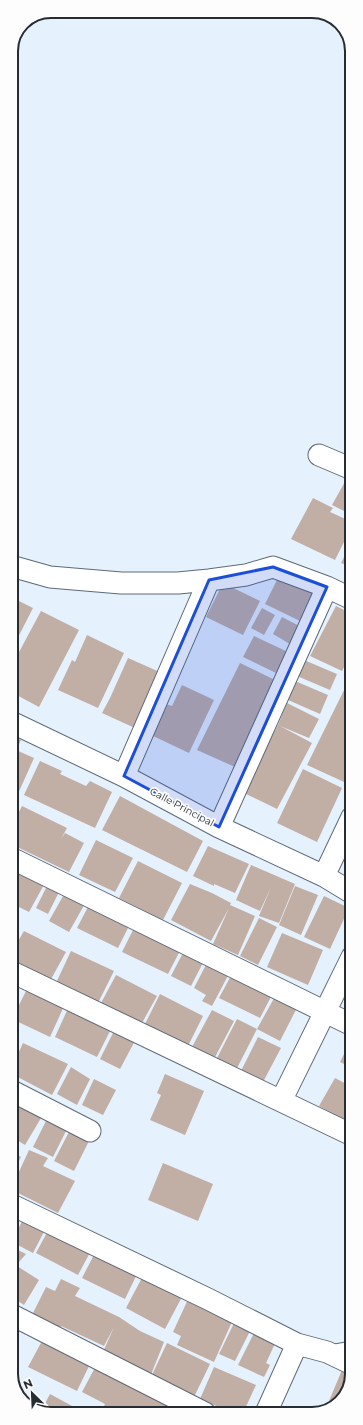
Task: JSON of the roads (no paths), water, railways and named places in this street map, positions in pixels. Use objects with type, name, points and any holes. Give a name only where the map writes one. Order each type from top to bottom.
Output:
[{"type":"street","points":[[319,455],[345,466]]},
{"type":"street","points":[[18,568],[50,577],[121,583],[178,583],[246,575],[273,567],[345,596]]},
{"type":"street","points":[[124,776],[209,580]]},
{"type":"street","points":[[219,827],[327,588]]},
{"type":"street","name":"Calle Principal","points":[[18,725],[124,776],[219,827],[324,876],[345,889]]},
{"type":"street","points":[[324,876],[345,832]]},
{"type":"street","points":[[18,861],[345,1022]]},
{"type":"street","points":[[281,1101],[345,971]]},
{"type":"street","points":[[18,975],[345,1132]]},
{"type":"street","points":[[18,1094],[90,1131]]},
{"type":"street","points":[[18,1208],[215,1302],[297,1344],[327,1352],[345,1361]]},
{"type":"street","points":[[18,1318],[193,1407]]},
{"type":"street","points":[[269,1407],[297,1344]]},
{"type":"lane","points":[[327,1352],[345,1349]]}]
